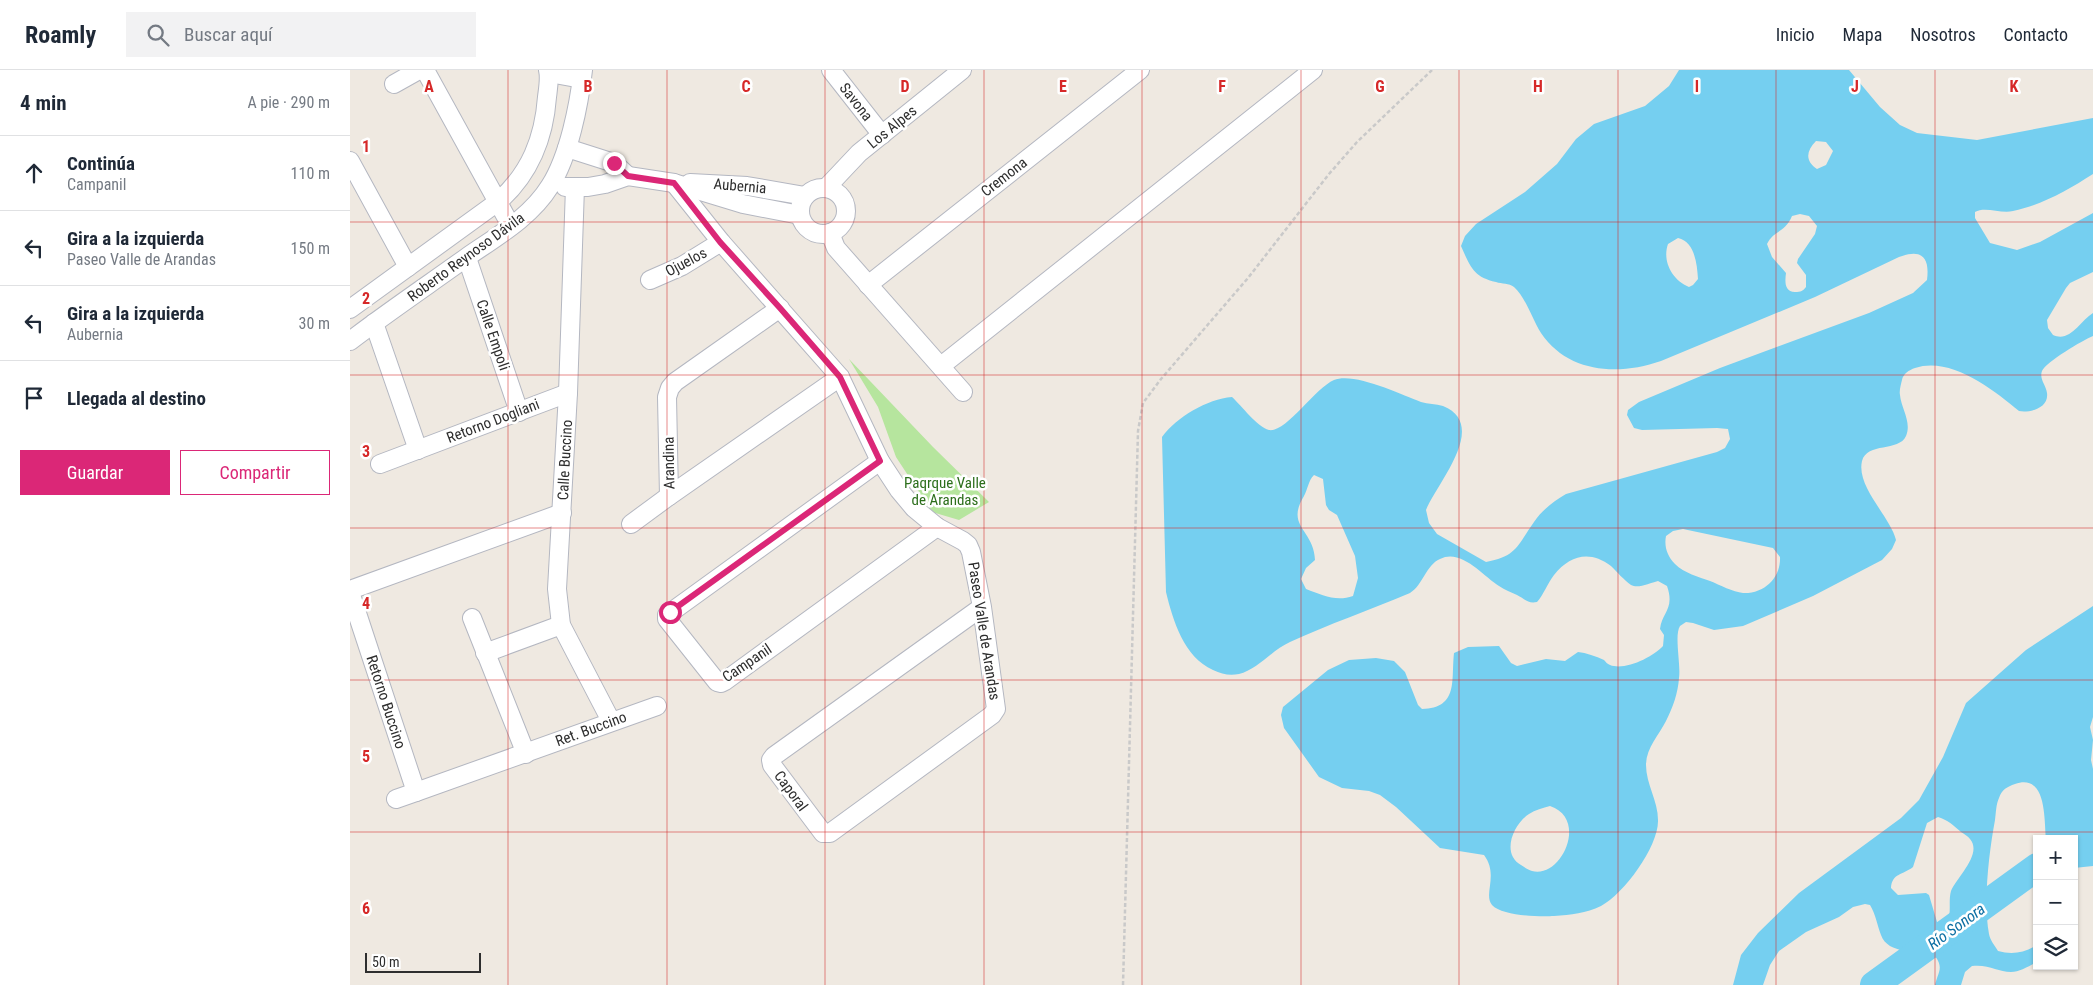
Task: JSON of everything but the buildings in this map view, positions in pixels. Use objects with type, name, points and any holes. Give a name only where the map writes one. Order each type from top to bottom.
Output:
[{"type":"street","points":[[394,84],[419,70]]},
{"type":"street","points":[[425,70],[511,226]]},
{"type":"street","name":"Savona","points":[[831,70],[882,135]]},
{"type":"street","name":"Los Alpes","points":[[826,188],[845,167],[962,70]]},
{"type":"street","name":"Cremona","points":[[868,285],[1140,70]]},
{"type":"street","points":[[941,366],[1313,70]]},
{"type":"street","points":[[548,72],[583,74]]},
{"type":"street","name":"Roberto Reynoso Dávila","points":[[350,309],[408,267],[495,194],[515,187],[532,162],[541,134],[546,107],[548,72]]},
{"type":"street","name":"Roberto Reynoso Dávila","points":[[350,341],[511,226],[537,204],[550,187],[560,169],[567,148],[583,74]]},
{"type":"street","name":"Aubernia","points":[[567,148],[614,163],[628,176]]},
{"type":"street","points":[[350,161],[408,267]]},
{"type":"street","name":"Aubernia","points":[[550,187],[605,184],[628,176],[674,183],[747,186],[805,196]]},
{"type":"street","name":"Aubernia","points":[[674,183],[743,204],[800,215]]},
{"type":"street","name":"Paseo Valle de Arandas","points":[[674,183],[720,242],[840,377],[880,461],[914,508],[937,527],[968,545],[982,607],[996,709]]},
{"type":"street","name":"Calle Buccino","points":[[575,187],[568,393],[557,570],[561,625],[611,722]]},
{"type":"street","points":[[826,188],[834,191],[841,197],[845,204],[846,213],[843,222],[837,228],[830,233],[820,234],[804,224],[800,215],[800,206],[805,196],[815,189],[826,188]]},
{"type":"street","points":[[830,233],[836,248],[963,392]]},
{"type":"street","name":"Ojuelos","points":[[650,280],[682,266],[720,242]]},
{"type":"street","name":"Calle Empoli","points":[[467,258],[518,412]]},
{"type":"street","name":"Arandina","points":[[669,496],[668,397],[670,388],[675,382],[780,308]]},
{"type":"street","points":[[374,323],[418,450]]},
{"type":"street","name":"Arandina","points":[[669,496],[840,377]]},
{"type":"street","name":"Retorno Dogliani","points":[[380,464],[568,393]]},
{"type":"street","name":"Campanil","points":[[880,461],[667,615],[667,620],[717,682],[725,681],[937,527]]},
{"type":"street","points":[[631,524],[669,496]]},
{"type":"street","name":"Retorno Buccino","points":[[416,792],[350,591],[562,513]]},
{"type":"street","name":"Caporal","points":[[982,607],[774,756],[772,765],[822,834],[826,834],[992,715],[996,709]]},
{"type":"street","points":[[472,618],[526,754]]},
{"type":"street","points":[[486,653],[561,625]]},
{"type":"street","name":"Ret. Buccino","points":[[416,792],[657,706]]},
{"type":"street","points":[[396,799],[416,792]]},
{"type":"path","points":[[1123,985],[1138,431],[1143,403],[1161,379],[1254,271],[1328,174],[1357,142],[1432,70]]},
{"type":"green space","name":"Paqrque Valle de Arandas","points":[[849,359],[933,447],[989,502],[959,520],[932,512],[896,457],[878,407]]},
{"type":"water","points":[[1679,70],[1849,70],[1880,107],[1900,125],[1917,133],[1977,140],[2093,118],[2093,174],[2064,191],[2034,205],[2008,212],[1979,210],[1975,212],[1975,218],[1990,243],[2017,250],[2040,242],[2093,213],[2093,272],[2070,283],[2047,320],[2048,328],[2053,335],[2059,337],[2070,334],[2093,313],[2093,336],[2065,352],[2045,367],[2041,377],[2047,398],[2042,406],[2033,410],[2019,411],[1997,393],[1970,377],[1942,367],[1928,366],[1915,368],[1905,374],[1900,393],[1908,426],[1906,436],[1897,444],[1870,451],[1862,461],[1861,471],[1869,491],[1893,531],[1896,540],[1892,549],[1882,560],[1813,596],[1743,626],[1714,630],[1686,622],[1680,626],[1678,630],[1679,672],[1676,695],[1669,716],[1650,747],[1646,765],[1658,820],[1653,843],[1646,855],[1620,891],[1601,906],[1584,912],[1560,916],[1512,914],[1497,909],[1490,901],[1491,877],[1488,862],[1484,855],[1440,848],[1396,807],[1380,795],[1369,791],[1342,788],[1319,777],[1284,728],[1281,715],[1283,707],[1328,670],[1349,660],[1376,658],[1394,661],[1405,672],[1418,705],[1422,709],[1442,704],[1448,698],[1451,691],[1454,653],[1468,647],[1499,646],[1511,663],[1517,666],[1546,659],[1565,661],[1578,652],[1598,657],[1610,665],[1631,665],[1653,654],[1663,646],[1664,635],[1660,629],[1670,600],[1667,586],[1658,581],[1641,586],[1631,585],[1603,561],[1595,558],[1581,557],[1560,568],[1537,602],[1531,602],[1493,582],[1464,560],[1448,557],[1435,562],[1410,593],[1290,642],[1246,672],[1235,675],[1223,674],[1203,664],[1187,647],[1176,626],[1166,592],[1162,437],[1193,410],[1222,398],[1232,397],[1264,428],[1269,430],[1276,429],[1292,418],[1326,385],[1334,380],[1343,378],[1365,381],[1421,402],[1443,406],[1456,415],[1462,427],[1461,440],[1448,471],[1426,510],[1429,523],[1437,534],[1486,562],[1504,557],[1515,549],[1541,514],[1566,494],[1717,452],[1725,448],[1730,439],[1728,429],[1642,430],[1634,428],[1627,415],[1628,410],[1639,402],[1720,368],[1869,313],[1913,293],[1927,280],[1927,265],[1922,256],[1913,254],[1899,257],[1815,297],[1661,361],[1628,369],[1611,369],[1595,368],[1579,363],[1565,356],[1552,346],[1541,333],[1514,287],[1488,280],[1477,274],[1470,265],[1461,246],[1465,236],[1476,224],[1525,192],[1557,164],[1576,139],[1594,124],[1645,106],[1669,86]],"holes":[[[1816,141],[1826,142],[1833,151],[1826,165],[1817,169],[1810,163],[1808,156],[1810,148]],[[1800,214],[1809,216],[1817,226],[1815,234],[1798,259],[1797,263],[1806,275],[1806,287],[1799,292],[1791,292],[1787,288],[1786,273],[1772,257],[1767,244],[1789,222],[1792,216]],[[1678,238],[1684,240],[1692,249],[1698,279],[1693,285],[1689,287],[1673,275],[1666,257],[1668,244]],[[1314,475],[1323,479],[1326,505],[1329,510],[1337,515],[1355,556],[1358,578],[1353,596],[1347,598],[1335,598],[1306,589],[1301,579],[1306,568],[1315,560],[1310,541],[1299,522],[1298,515],[1299,506]],[[1683,529],[1773,548],[1780,557],[1778,572],[1770,583],[1758,591],[1751,593],[1735,591],[1679,567],[1668,554],[1666,536],[1673,531]],[[1550,806],[1562,813],[1568,823],[1569,834],[1561,857],[1553,866],[1543,871],[1532,871],[1525,868],[1515,860],[1511,847],[1514,832],[1518,825],[1536,810]]]},
{"type":"water","points":[[2093,606],[2093,717],[2090,727],[2093,740],[2091,760],[2093,769],[2093,866],[2078,868],[2078,835],[2046,835],[2042,800],[2033,785],[2025,782],[2007,787],[2003,790],[1998,800],[1988,877],[1987,922],[1991,941],[1998,951],[2003,952],[2013,953],[2033,947],[2033,964],[2014,972],[1983,966],[1972,966],[1965,972],[1961,985],[1935,985],[1940,967],[1935,956],[1904,951],[1890,946],[1881,935],[1870,905],[1865,904],[1853,907],[1839,917],[1806,932],[1779,951],[1770,965],[1763,985],[1733,985],[1741,955],[1758,933],[1799,893],[1901,818],[1919,800],[1943,757],[1966,703],[2026,650]],"holes":[[[1938,817],[1950,823],[1969,838],[1973,845],[1973,852],[1971,859],[1951,891],[1947,922],[1940,925],[1937,922],[1929,895],[1926,893],[1898,895],[1891,888],[1896,877],[1913,867],[1927,823]]]},
{"type":"waterway","name":"Río Sonora","points":[[1874,985],[2033,870]]},
{"type":"route","points":[[614,163],[628,176],[674,183],[720,242],[840,377],[880,461],[670,612]]}]
